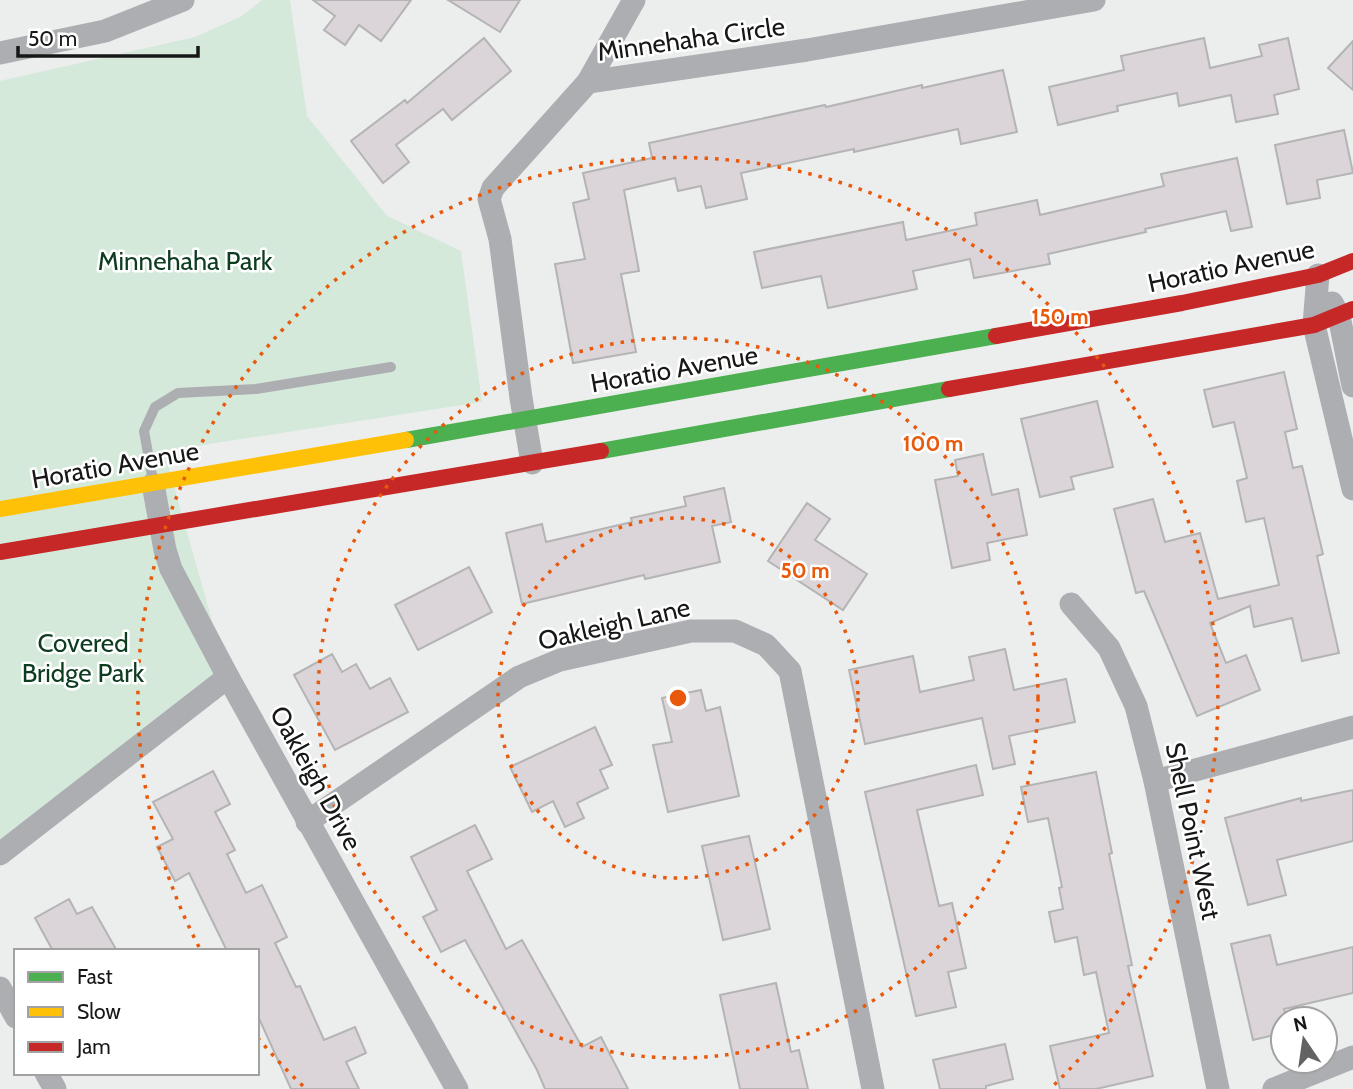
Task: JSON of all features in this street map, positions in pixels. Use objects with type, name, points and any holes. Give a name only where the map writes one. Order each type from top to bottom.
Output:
[{"type":"main road","name":"Horatio Avenue","points":[[0,509],[525,420],[1182,303],[1318,275],[1353,261]]},
{"type":"main road","points":[[0,552],[532,463],[1314,325],[1346,312]]},
{"type":"street","points":[[0,53],[104,31],[183,0]]},
{"type":"street","points":[[588,82],[634,0]]},
{"type":"street","name":"Minnehaha Circle","points":[[532,463],[500,239],[489,199],[493,188],[588,82],[807,50],[1094,0]]},
{"type":"street","points":[[1318,275],[1346,312],[1353,386]]},
{"type":"street","points":[[1318,275],[1314,325],[1353,489]]},
{"type":"street","name":"Oakleigh Drive","points":[[153,484],[171,569],[307,822],[457,1089]]},
{"type":"street","name":"Shell Point West","points":[[1071,604],[1109,648],[1136,706],[1218,1089]]},
{"type":"street","name":"Oakleigh Lane","points":[[307,822],[519,677],[560,660],[691,631],[735,631],[755,640],[765,645],[790,671],[873,1089]]},
{"type":"street","points":[[0,854],[228,677]]},
{"type":"street","points":[[1154,781],[1353,727]]},
{"type":"street","points":[[0,988],[14,1013]]},
{"type":"street","points":[[1274,1089],[1353,1057]]},
{"type":"lane","points":[[153,484],[144,432],[155,407],[178,393],[256,389],[391,367]]},
{"type":"green space","name":"Minnehaha Park","points":[[262,0],[290,0],[307,116],[387,216],[461,251],[482,402],[164,451],[228,677],[0,854],[0,81],[195,37],[240,17]]},
{"type":"building","points":[[313,0],[411,0],[381,41],[359,25],[345,45],[324,30],[335,16]]},
{"type":"building","points":[[448,0],[520,0],[500,32]]},
{"type":"building","points":[[484,38],[511,71],[452,120],[443,109],[396,145],[409,162],[383,183],[351,141],[405,100],[407,103]]},
{"type":"building","points":[[1204,38],[1210,68],[1262,56],[1259,45],[1288,38],[1299,89],[1274,95],[1278,114],[1236,122],[1231,95],[1179,106],[1177,93],[1117,106],[1118,111],[1058,125],[1049,87],[1124,70],[1121,56]]},
{"type":"building","points":[[1353,41],[1353,90],[1328,68]]},
{"type":"building","points":[[1003,70],[1017,132],[961,144],[958,129],[741,173],[747,199],[706,208],[701,186],[678,191],[675,178],[624,190],[639,271],[621,274],[636,352],[573,363],[555,264],[585,259],[573,203],[589,199],[583,173],[652,158],[649,143]]},
{"type":"building","points":[[1344,130],[1353,173],[1317,180],[1320,198],[1287,204],[1275,145]]},
{"type":"building","points":[[1237,158],[1252,227],[1231,231],[1226,211],[1048,254],[1050,264],[974,278],[970,259],[913,271],[917,289],[828,308],[821,276],[762,288],[754,252],[903,222],[906,240],[977,225],[975,213],[1037,200],[1040,215],[1164,186],[1161,174]]},
{"type":"building","points":[[1284,372],[1297,429],[1285,432],[1293,468],[1302,466],[1323,554],[1317,556],[1339,653],[1302,661],[1292,618],[1254,627],[1250,606],[1210,623],[1226,663],[1246,655],[1260,690],[1197,716],[1144,591],[1136,593],[1114,509],[1153,499],[1165,542],[1200,533],[1218,599],[1279,585],[1264,518],[1246,522],[1237,481],[1247,478],[1234,422],[1213,427],[1204,390]]},
{"type":"building","points":[[1097,401],[1113,467],[1071,477],[1074,489],[1040,497],[1021,419]]},
{"type":"building","points":[[983,454],[992,495],[1018,489],[1027,535],[987,543],[990,560],[952,568],[935,480],[958,476],[955,460]]},
{"type":"building","points":[[724,488],[731,522],[712,526],[720,562],[645,579],[644,575],[522,604],[506,533],[542,524],[546,542],[686,506],[684,497]]},
{"type":"building","points":[[807,503],[830,519],[815,540],[867,574],[843,610],[768,561]]},
{"type":"building","points":[[469,567],[492,612],[418,650],[395,605]]},
{"type":"building","points":[[1005,649],[1014,690],[1066,679],[1075,722],[1009,736],[1015,764],[993,769],[982,718],[865,744],[849,670],[913,656],[920,692],[974,680],[969,657]]},
{"type":"building","points":[[332,654],[342,672],[356,664],[370,689],[390,678],[408,712],[335,750],[294,675]]},
{"type":"building","points":[[701,690],[706,711],[720,707],[739,796],[668,812],[653,745],[672,742],[662,698]]},
{"type":"building","points":[[595,727],[612,765],[600,770],[608,788],[577,803],[584,818],[565,827],[553,801],[532,812],[510,767]]},
{"type":"building","points":[[976,765],[983,795],[917,810],[939,906],[952,903],[966,968],[948,972],[956,1007],[916,1016],[865,792]]},
{"type":"building","points":[[213,771],[230,804],[215,812],[235,850],[227,854],[246,893],[262,885],[287,937],[275,943],[296,987],[300,986],[324,1040],[355,1027],[366,1053],[346,1062],[359,1089],[291,1089],[259,1018],[259,949],[226,949],[189,873],[175,881],[157,847],[173,839],[153,802]]},
{"type":"building","points":[[1096,772],[1112,853],[1109,854],[1132,965],[1128,966],[1153,1076],[1096,1089],[1060,1089],[1050,1046],[1109,1033],[1096,972],[1084,975],[1077,937],[1055,942],[1049,912],[1063,909],[1059,888],[1062,887],[1048,818],[1028,822],[1021,787]]},
{"type":"building","points":[[1353,790],[1353,841],[1277,860],[1286,895],[1248,905],[1225,818],[1301,798],[1301,801]]},
{"type":"building","points":[[475,825],[492,859],[467,871],[506,949],[522,940],[582,1047],[601,1037],[628,1089],[545,1089],[465,940],[441,952],[423,917],[437,910],[411,857]]},
{"type":"building","points":[[749,836],[770,929],[723,940],[702,846]]},
{"type":"building","points":[[69,899],[77,914],[92,907],[116,949],[52,949],[35,918]]},
{"type":"building","points":[[1270,935],[1277,965],[1353,947],[1353,993],[1301,1005],[1269,1005],[1269,1036],[1253,1040],[1231,944]]},
{"type":"building","points":[[776,983],[791,1052],[799,1050],[808,1089],[740,1089],[720,995]]},
{"type":"building","points":[[1005,1044],[1013,1079],[986,1086],[986,1089],[940,1089],[933,1060]]},
{"type":"traffic: fast","points":[[406,440],[996,336]]},
{"type":"traffic: fast","points":[[601,451],[949,389]]},
{"type":"traffic: slow","points":[[0,509],[406,440]]},
{"type":"traffic: jam","points":[[996,336],[1182,303],[1318,275],[1353,261]]},
{"type":"traffic: jam","points":[[949,389],[1314,325],[1353,309]]},
{"type":"traffic: jam","points":[[0,552],[601,451]]},
{"type":"park label","name":"Covered Bridge Park","points":[[83,658]]}]
